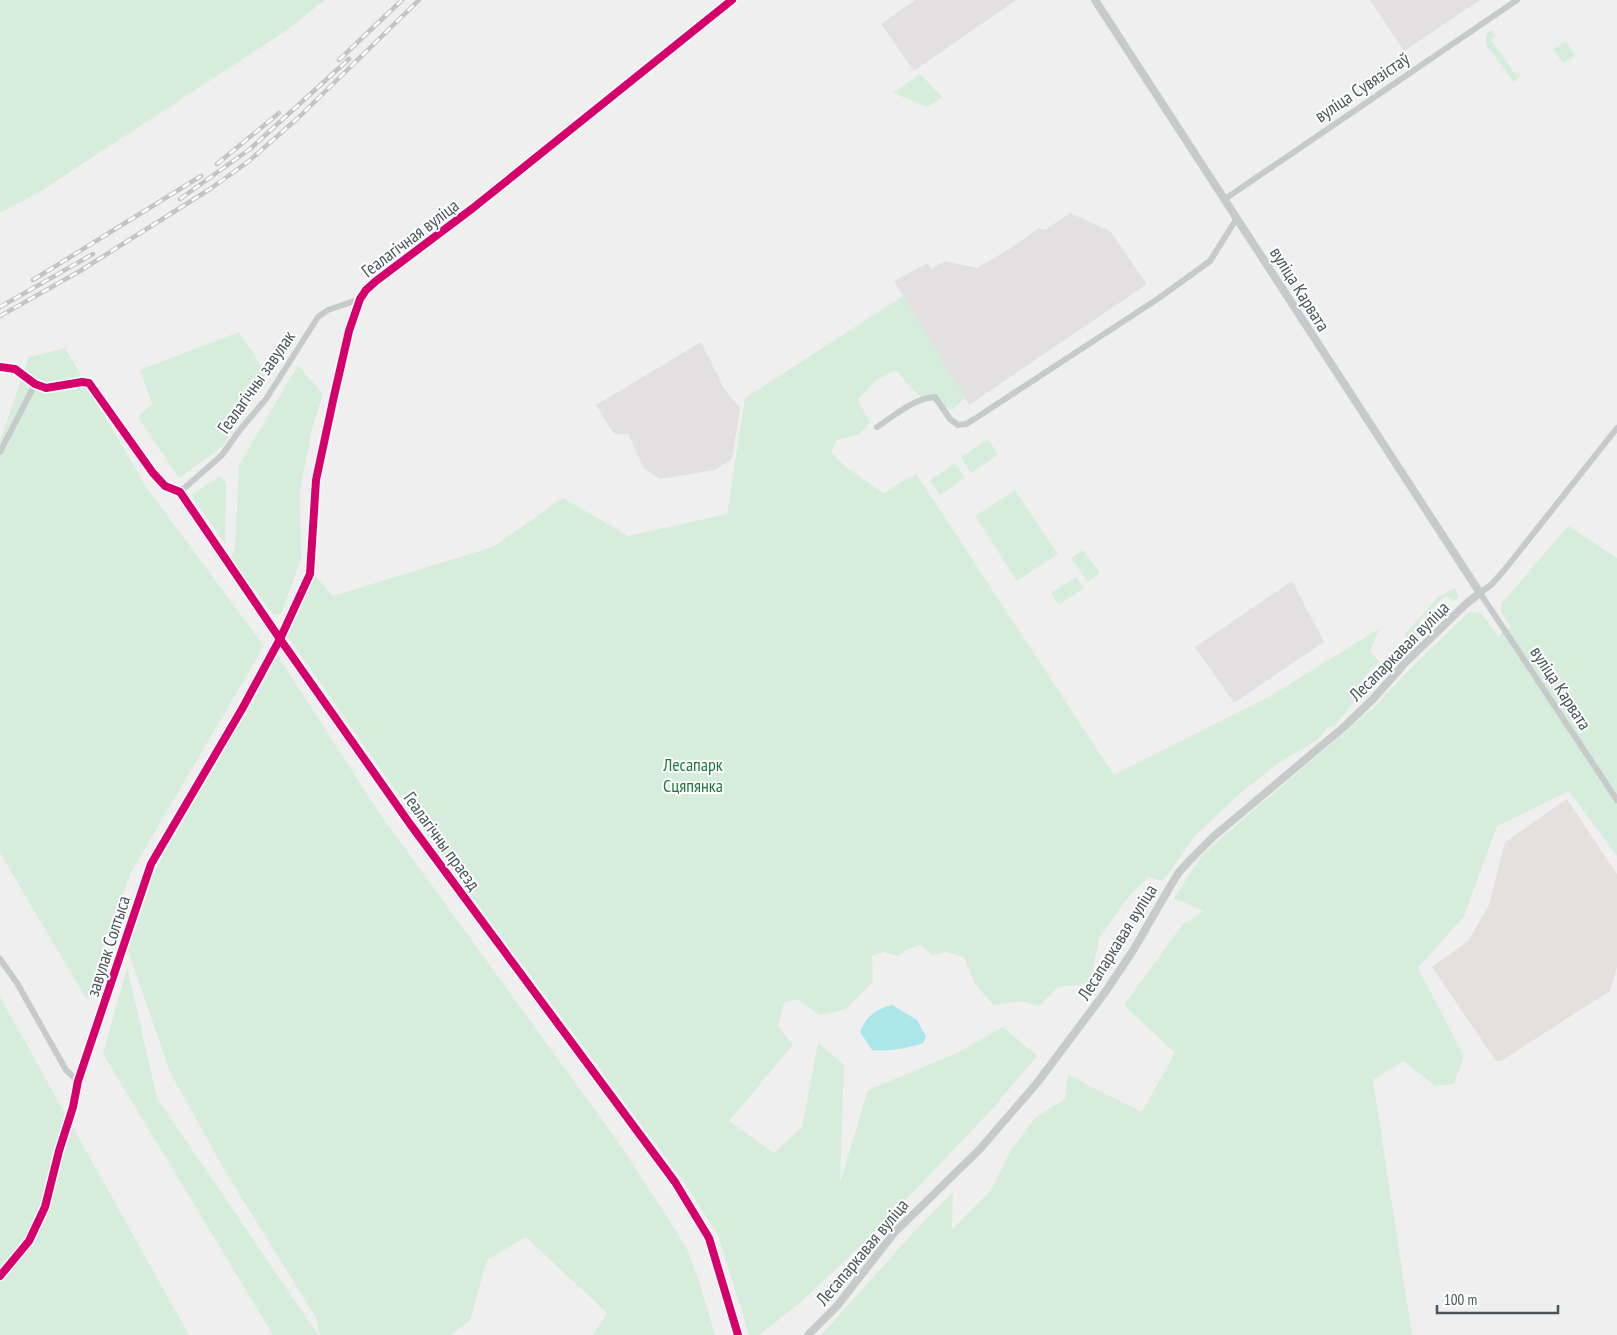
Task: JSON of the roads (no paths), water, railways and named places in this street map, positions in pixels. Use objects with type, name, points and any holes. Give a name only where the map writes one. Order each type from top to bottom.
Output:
[{"type":"street","name":"Геалагічная вуліца","points":[[280,640],[310,574],[316,480],[349,331],[360,300],[366,290],[473,208],[732,0]]},
{"type":"street","name":"вуліца Карвата","points":[[1095,0],[1322,352],[1617,800]]},
{"type":"street","name":"вуліца Сувязістаў","points":[[1225,199],[1517,0]]},
{"type":"street","points":[[876,427],[927,397],[935,397],[950,419],[958,425],[966,424],[1159,298],[1210,261],[1237,218]]},
{"type":"street","name":"Геалагічны завулак","points":[[180,492],[222,455],[266,399],[318,318],[328,310],[360,300]]},
{"type":"street","points":[[0,367],[15,369],[35,384],[0,452]]},
{"type":"street","name":"Геалагічны праезд","points":[[35,384],[46,388],[82,382],[90,383],[153,473],[165,486],[180,492],[280,640],[410,824],[675,1182],[709,1238],[738,1335]]},
{"type":"street","points":[[1480,593],[1492,584],[1506,568],[1617,428]]},
{"type":"street","name":"Лесапаркавая вуліца","points":[[808,1335],[838,1306],[894,1233],[980,1149],[1037,1083],[1106,991],[1134,949],[1170,885],[1186,865],[1213,837],[1345,726],[1373,699],[1404,664],[1480,593]]},
{"type":"street","name":"завулак Солтыса","points":[[0,1276],[29,1241],[45,1206],[73,1107],[78,1081],[151,864],[237,718],[280,640]]},
{"type":"street","points":[[0,959],[66,1070],[78,1081]]},
{"type":"water","points":[[892,1005],[917,1020],[926,1037],[923,1043],[911,1046],[891,1050],[872,1050],[860,1032],[862,1026],[872,1014]]},
{"type":"railway","points":[[339,60],[402,0]]},
{"type":"railway","points":[[0,316],[80,271],[210,189],[249,161],[298,118],[419,0]]},
{"type":"railway","points":[[180,199],[250,149],[349,59]]},
{"type":"railway","points":[[217,164],[279,113]]},
{"type":"railway","points":[[33,280],[201,176]]},
{"type":"railway","points":[[0,307],[93,254]]},
{"type":"park label","name":"Лесапарк Сцяпянка","points":[[693,774]]}]
